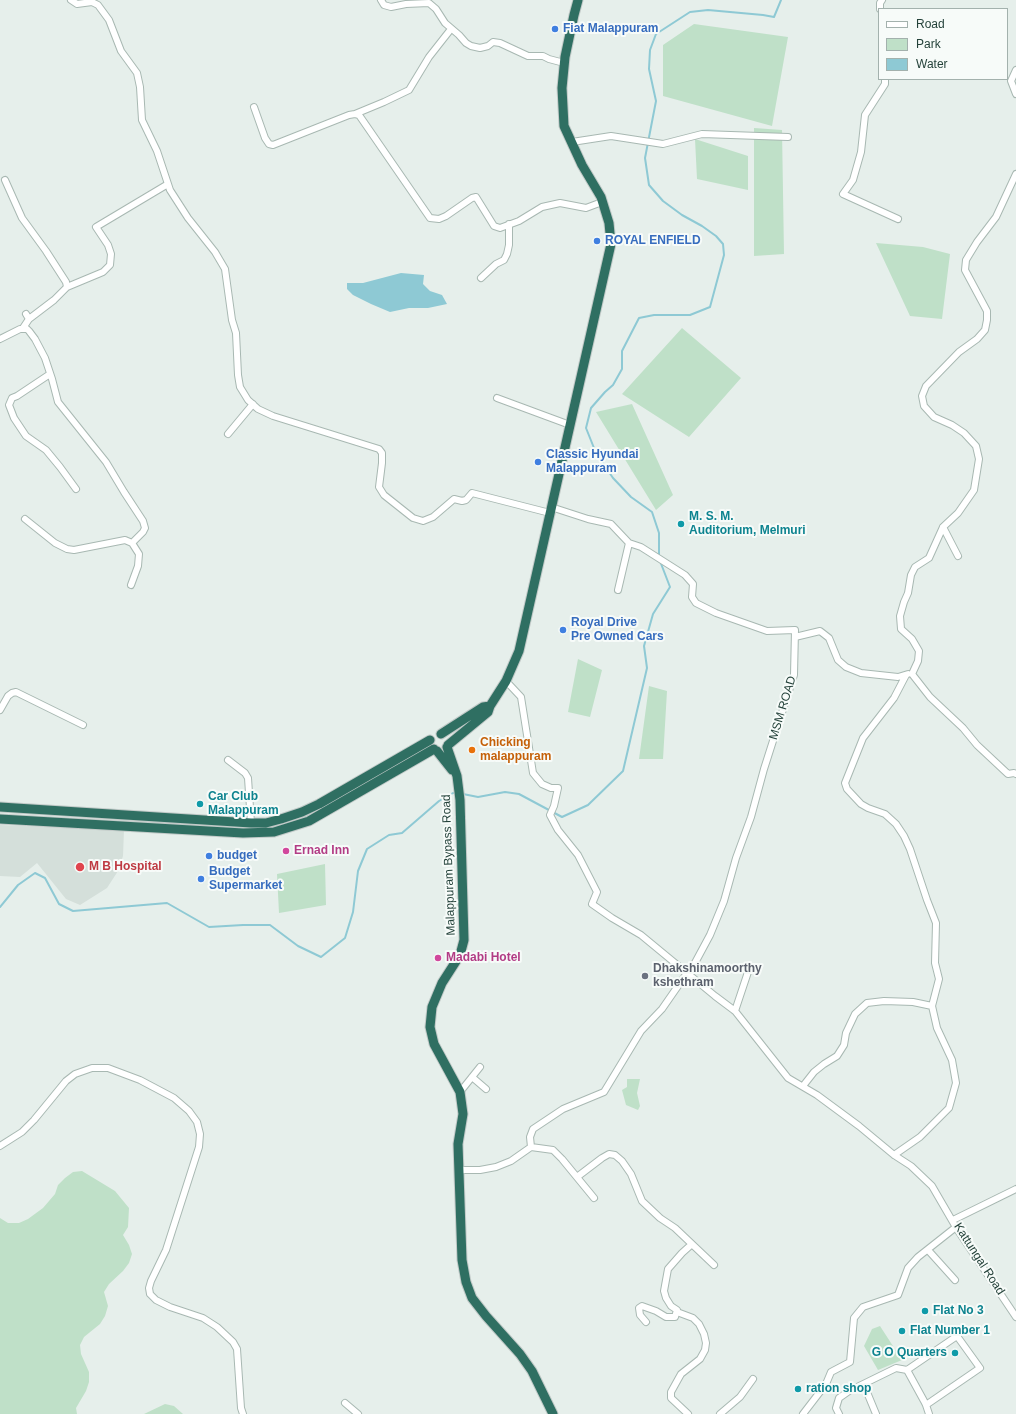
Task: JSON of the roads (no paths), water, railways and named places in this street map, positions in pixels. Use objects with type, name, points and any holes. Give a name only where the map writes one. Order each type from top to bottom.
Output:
[{"type":"highway","points":[[0,819],[229,832],[274,832],[309,821],[435,750],[443,750],[488,712],[490,706],[506,682],[519,651],[611,244],[609,223],[601,197],[582,165],[564,126],[562,88],[564,63],[578,0]]},
{"type":"highway","points":[[0,807],[266,823],[302,812],[319,804],[430,740],[434,735],[441,734],[483,706],[490,706]]},
{"type":"highway","points":[[441,734],[446,738],[447,746]]},
{"type":"highway","points":[[430,740],[431,747],[457,776]]},
{"type":"highway","name":"Malappuram Bypass Road","points":[[447,746],[457,776],[460,800],[464,940],[460,955],[442,983],[432,1007],[430,1027],[434,1044],[460,1092],[463,1114],[458,1144],[462,1260],[466,1282],[472,1298],[520,1354],[532,1371],[553,1414]]},
{"type":"highway","points":[[38,821],[39,809]]},
{"type":"street","points":[[71,0],[77,4],[92,2],[98,6],[109,20],[121,52],[137,73],[140,86],[142,120],[157,151],[168,184],[188,218],[215,252],[225,269],[232,320],[236,333],[240,387],[248,400],[258,409],[273,416],[379,449],[382,453],[380,487],[384,495],[413,518],[423,522],[432,517],[454,499],[462,501],[466,500],[472,493],[611,524],[629,543],[641,547],[685,575],[694,584],[692,597],[696,603],[716,613],[767,631],[795,630],[795,637],[820,631],[828,638],[838,660],[846,667],[861,673],[898,676],[909,674]]},
{"type":"street","points":[[382,0],[384,5],[391,7],[406,4],[429,3],[436,9],[445,23],[471,46],[480,48],[488,46],[493,42],[500,43],[528,56],[543,56],[564,63]]},
{"type":"street","points":[[254,107],[265,138],[270,144],[355,114],[408,90],[429,57],[451,29]]},
{"type":"street","points":[[1016,70],[1011,81],[1016,94]]},
{"type":"street","points":[[885,80],[885,84],[865,115],[861,152],[853,180],[843,194],[898,219]]},
{"type":"street","points":[[355,114],[359,115],[430,218],[439,219],[446,216],[472,198],[476,197],[494,226],[500,228],[519,220],[542,207],[560,203],[586,208],[602,202]]},
{"type":"street","points":[[572,142],[611,136],[663,144],[702,134],[788,137]]},
{"type":"street","points":[[894,1155],[920,1138],[949,1108],[956,1083],[952,1060],[936,1028],[932,1006],[939,979],[935,963],[936,923],[904,836],[896,824],[885,814],[861,804],[847,789],[844,783],[863,738],[894,698],[918,661],[919,651],[912,638],[901,629],[900,616],[908,593],[911,575],[915,567],[929,558],[943,527],[958,513],[974,490],[979,459],[976,446],[964,433],[952,425],[934,417],[924,406],[922,396],[926,386],[959,352],[977,339],[985,330],[987,311],[964,270],[966,260],[996,216],[1016,174]]},
{"type":"street","points":[[5,180],[22,218],[46,251],[66,282],[67,287]]},
{"type":"street","points":[[0,339],[23,328],[27,316],[54,300],[67,287],[103,272],[110,265],[111,254],[108,245],[96,227],[168,184]]},
{"type":"street","points":[[481,278],[496,264],[504,260],[509,245],[509,224]]},
{"type":"street","points":[[23,328],[27,329],[35,339],[45,358],[58,402],[106,462],[143,520],[145,528],[132,543]]},
{"type":"street","points":[[50,374],[12,398],[9,405],[14,418],[26,436],[35,444],[46,450],[76,489]]},
{"type":"street","points":[[497,398],[570,425]]},
{"type":"street","points":[[228,434],[253,404]]},
{"type":"street","points":[[25,519],[55,543],[67,549],[74,550],[125,540],[132,543],[139,554],[138,566],[131,585]]},
{"type":"street","points":[[943,527],[958,556]]},
{"type":"street","points":[[618,590],[629,543]]},
{"type":"street","name":"MSM ROAD","points":[[531,1147],[530,1137],[533,1129],[563,1108],[604,1092],[641,1031],[662,1009],[688,974],[710,935],[724,901],[736,858],[751,817],[764,769],[794,675],[795,637]]},
{"type":"street","points":[[909,674],[963,728],[977,745],[1008,774],[1016,774]]},
{"type":"street","points":[[506,682],[521,697],[533,773],[542,784],[551,788],[558,788],[554,806],[550,815],[558,830],[578,855],[597,892],[592,904],[612,918],[642,935],[715,996],[736,1011],[788,1078],[817,1095],[859,1126],[894,1155],[911,1166],[932,1186],[953,1220]]},
{"type":"street","points":[[0,708],[8,696],[16,692],[83,725]]},
{"type":"street","points":[[228,760],[245,772],[248,778],[251,823]]},
{"type":"street","points":[[736,1011],[748,972]]},
{"type":"street","points":[[803,1086],[814,1072],[837,1056],[844,1045],[846,1033],[855,1014],[866,1003],[884,1001],[914,1002],[932,1006]]},
{"type":"street","points":[[460,1092],[480,1067]]},
{"type":"street","points":[[0,1146],[22,1132],[34,1120],[66,1081],[74,1074],[92,1068],[108,1068],[140,1080],[174,1098],[189,1111],[197,1122],[200,1134],[199,1147],[166,1250],[151,1280],[149,1288],[150,1294],[156,1300],[170,1307],[203,1318],[217,1327],[233,1342],[237,1349],[241,1408],[243,1414]]},
{"type":"street","points":[[472,1077],[486,1089]]},
{"type":"street","points":[[460,1170],[480,1170],[496,1167],[511,1161],[531,1147],[552,1150],[562,1159],[594,1198]]},
{"type":"street","points":[[577,1177],[608,1154],[615,1155],[622,1161],[631,1174],[642,1201],[714,1265]]},
{"type":"street","name":"Kattungal Road","points":[[1016,1189],[953,1220],[956,1227],[1016,1317]]},
{"type":"street","points":[[803,1414],[826,1384],[831,1372],[850,1362],[854,1318],[863,1307],[898,1295],[908,1268],[918,1257],[956,1227]]},
{"type":"street","points":[[688,1414],[671,1398],[670,1392],[681,1374],[700,1359],[705,1350],[706,1343],[704,1334],[699,1324],[693,1318],[677,1312],[677,1310],[671,1306],[666,1298],[664,1291],[668,1269],[692,1244]]},
{"type":"street","points":[[928,1250],[955,1280]]},
{"type":"street","points":[[646,1322],[640,1315],[639,1308],[642,1306],[666,1317],[675,1317],[677,1312]]},
{"type":"street","points":[[839,1414],[836,1408],[839,1398],[896,1368],[907,1370],[957,1336],[980,1368],[926,1405]]},
{"type":"street","points":[[907,1370],[926,1405],[929,1414]]},
{"type":"street","points":[[720,1414],[740,1397],[752,1379]]},
{"type":"street","points":[[864,1385],[876,1414]]},
{"type":"street","points":[[345,1403],[358,1414]]},
{"type":"water","points":[[401,273],[424,275],[423,284],[430,291],[442,295],[447,304],[428,308],[409,308],[390,312],[353,295],[347,289],[347,283],[363,283]]},
{"type":"waterway","points":[[659,557],[659,533],[652,512],[631,497],[613,478],[596,453],[586,428],[591,408],[613,385],[622,369],[622,351],[639,318],[654,315],[690,315],[710,307],[724,255],[723,244],[716,236],[682,215],[663,201],[649,185],[645,158],[656,101],[649,69],[650,50],[656,34],[690,12],[708,10],[774,17],[781,0]]},
{"type":"waterway","points":[[463,794],[478,797],[505,792],[519,794],[562,817],[588,805],[623,771],[647,668],[644,646],[653,614],[670,587],[660,561]]},
{"type":"waterway","points":[[0,907],[18,885],[35,873],[45,878],[59,904],[73,911],[167,903],[209,927],[270,925],[298,946],[321,957],[345,938],[353,912],[358,871],[367,849],[389,835],[402,833],[439,801],[453,793],[456,793]]},
{"type":"place","name":"Fiat Malappuram","points":[[555,29]]},
{"type":"place","name":"ROYAL ENFIELD","points":[[597,241]]},
{"type":"place","name":"Classic Hyundai Malappuram","points":[[538,462]]},
{"type":"place","name":"M. S. M. Auditorium, Melmuri","points":[[681,524]]},
{"type":"place","name":"Royal Drive Pre Owned Cars","points":[[563,630]]},
{"type":"place","name":"Chicking malappuram","points":[[472,750]]},
{"type":"place","name":"Car Club Malappuram","points":[[200,804]]},
{"type":"place","name":"Ernad Inn","points":[[286,851]]},
{"type":"place","name":"budget","points":[[209,856]]},
{"type":"place","name":"M B Hospital","points":[[80,867]]},
{"type":"place","name":"Budget Supermarket","points":[[201,879]]},
{"type":"place","name":"Madabi Hotel","points":[[438,958]]},
{"type":"place","name":"Dhakshinamoorthy kshethram","points":[[645,976]]},
{"type":"place","name":"Flat No 3","points":[[925,1311]]},
{"type":"place","name":"Flat Number 1","points":[[902,1331]]},
{"type":"place","name":"G O Quarters","points":[[955,1353]]},
{"type":"place","name":"ration shop","points":[[798,1389]]}]
